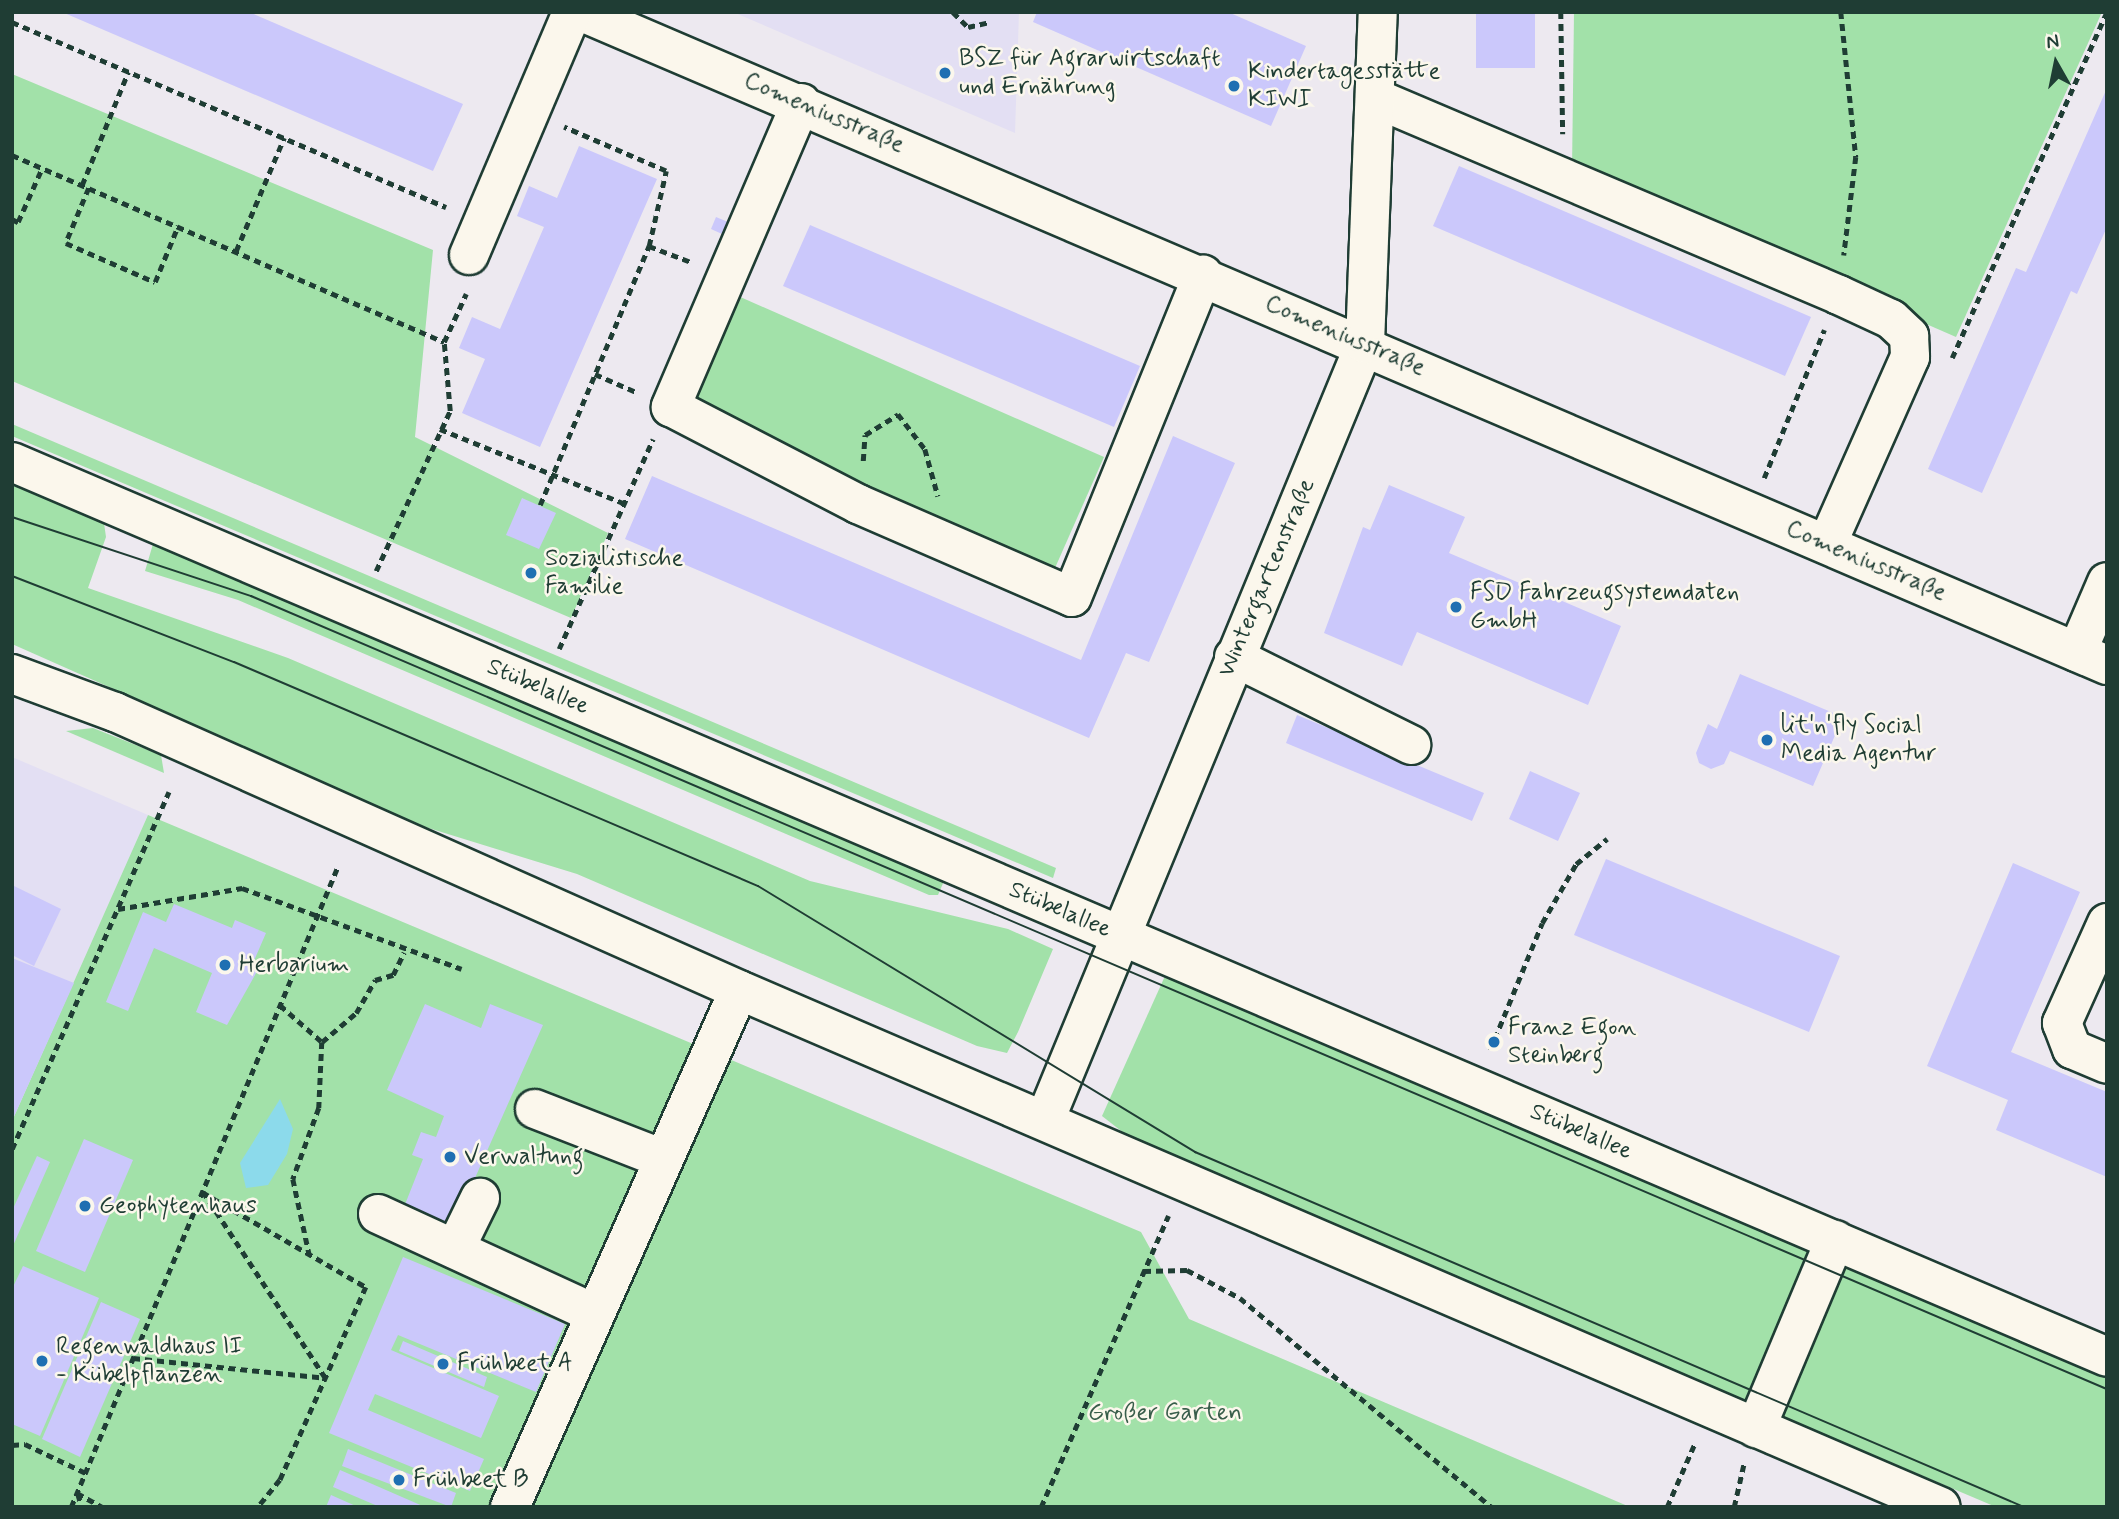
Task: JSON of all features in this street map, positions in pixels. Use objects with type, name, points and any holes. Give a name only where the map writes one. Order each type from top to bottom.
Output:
[{"type":"main road","points":[[476,239],[572,12]]},
{"type":"main road","name":"Comeniusstraße","points":[[582,12],[1365,344],[2092,658]]},
{"type":"main road","name":"Wintergartenstraße","points":[[1045,1120],[1118,935],[1365,344],[1378,12]]},
{"type":"main road","points":[[1375,98],[1563,175],[1891,319],[1909,336],[1910,357],[1827,544]]},
{"type":"main road","points":[[801,103],[671,407],[858,503],[1072,597],[1203,275]]},
{"type":"main road","name":"Stübelallee","points":[[12,463],[2107,1357]]},
{"type":"main road","points":[[2092,658],[2107,582]]},
{"type":"main road","points":[[1234,657],[1411,745]]},
{"type":"main road","points":[[12,674],[115,712],[739,990],[1045,1120],[1750,1444],[1941,1507]]},
{"type":"main road","points":[[2107,923],[2062,1023],[2072,1049],[2107,1064]]},
{"type":"main road","points":[[510,1507],[739,990]]},
{"type":"main road","points":[[535,1109],[663,1159]]},
{"type":"main road","points":[[455,1249],[480,1198]]},
{"type":"main road","points":[[378,1214],[595,1314]]},
{"type":"main road","points":[[1750,1444],[1835,1240]]},
{"type":"path","points":[[953,12],[968,27],[990,22]]},
{"type":"path","points":[[1561,12],[1563,175]]},
{"type":"path","points":[[1945,372],[2107,12]]},
{"type":"path","points":[[13,24],[284,138],[476,239]]},
{"type":"path","points":[[82,185],[128,72]]},
{"type":"path","points":[[540,505],[649,246],[666,171],[559,124]]},
{"type":"path","points":[[236,251],[284,138]]},
{"type":"path","points":[[12,155],[444,342]]},
{"type":"path","points":[[12,219],[19,222],[42,168]]},
{"type":"path","points":[[89,188],[66,243],[155,282],[178,226]]},
{"type":"path","points":[[559,649],[623,503],[671,407]]},
{"type":"path","points":[[858,503],[865,435],[898,414],[925,450],[939,488],[934,535]]},
{"type":"path","points":[[440,429],[623,503]]},
{"type":"path","points":[[12,1149],[169,792]]},
{"type":"path","points":[[1490,1051],[1542,923],[1576,864],[1607,839]]},
{"type":"path","points":[[71,1507],[338,866]]},
{"type":"path","points":[[118,909],[242,888],[404,952],[463,969]]},
{"type":"path","points":[[309,1254],[293,1179],[319,1108],[322,1042],[356,1013],[375,980],[393,975],[404,952]]},
{"type":"path","points":[[280,1005],[322,1042]]},
{"type":"path","points":[[202,1192],[366,1287],[280,1480],[258,1507]]},
{"type":"path","points":[[202,1192],[325,1378]]},
{"type":"path","points":[[1041,1507],[1167,1218]]},
{"type":"path","points":[[1144,1271],[1187,1270],[1240,1298],[1492,1507]]},
{"type":"path","points":[[133,1358],[325,1378]]},
{"type":"path","points":[[1667,1507],[1697,1439]]},
{"type":"path","points":[[12,1445],[25,1444],[86,1473]]},
{"type":"path","points":[[1734,1507],[1750,1444]]},
{"type":"path","points":[[77,1493],[82,1507]]},
{"type":"path","points":[[77,1493],[102,1507]]},
{"type":"shaded area","name":"BSZ für Agrarwirtschaft und Ernährung","points":[[733,12],[1019,12],[1015,133]]},
{"type":"shaded area","points":[[12,757],[148,815],[12,1121]]},
{"type":"green space","points":[[1574,12],[2102,12],[1956,337],[1572,170]]},
{"type":"green space","points":[[12,74],[433,250],[415,437],[608,533],[571,618],[12,381]]},
{"type":"green space","points":[[738,296],[1104,457],[1055,568],[689,407]]},
{"type":"green space","points":[[12,424],[1056,868],[1053,878],[12,436]]},
{"type":"green space","points":[[12,484],[104,523],[106,537],[88,588],[288,658],[810,881],[1008,929],[1053,949],[1007,1053],[977,1046],[577,874],[422,826],[12,644]]},
{"type":"green space","points":[[153,544],[944,881],[938,895],[929,895],[238,600],[145,571]]},
{"type":"green space","points":[[93,728],[161,755],[164,773],[66,731]]},
{"type":"green space","name":"Großer Garten","points":[[148,815],[1141,1232],[1189,1319],[1630,1507],[12,1507],[12,1121]]},
{"type":"green space","points":[[1165,976],[2107,1377],[2107,1507],[1996,1507],[1134,1141],[1102,1116]]},
{"type":"water","points":[[280,1099],[293,1129],[287,1154],[268,1185],[246,1188],[240,1163]]},
{"type":"building","points":[[62,12],[249,12],[463,104],[433,171]]},
{"type":"building","name":"Kindertagesstätte KIWI","points":[[1037,12],[1228,12],[1306,46],[1271,126],[1033,22]]},
{"type":"building","points":[[1476,12],[1535,12],[1535,68],[1476,68]]},
{"type":"building","points":[[2107,88],[2107,227],[2077,294],[2071,291],[1982,493],[1928,469],[2016,268],[2026,272]]},
{"type":"building","points":[[579,146],[657,179],[540,447],[462,413],[485,359],[459,348],[472,317],[500,329],[544,227],[517,216],[529,186],[557,198]]},
{"type":"building","points":[[1459,166],[1811,317],[1785,376],[1433,226]]},
{"type":"building","points":[[716,217],[728,222],[722,234],[711,229]]},
{"type":"building","points":[[810,225],[1140,366],[1114,427],[783,286]]},
{"type":"building","points":[[1173,436],[1235,463],[1149,662],[1126,653],[1089,738],[625,539],[652,476],[1081,660]]},
{"type":"building","name":"FSD Fahrzeugsystemdaten GmbH","points":[[1389,485],[1465,517],[1449,553],[1621,626],[1588,705],[1417,632],[1402,666],[1324,633],[1363,527],[1370,530]]},
{"type":"building","points":[[522,498],[556,513],[539,549],[506,535]]},
{"type":"building","name":"lit'n'fly Social Media Agentur","points":[[1740,674],[1843,717],[1813,786],[1730,751],[1724,764],[1711,769],[1699,763],[1696,753],[1708,724],[1717,729]]},
{"type":"building","points":[[1297,715],[1484,793],[1472,821],[1286,743]]},
{"type":"building","points":[[1530,771],[1580,793],[1558,841],[1509,819]]},
{"type":"building","points":[[1606,859],[1840,956],[1809,1032],[1574,935]]},
{"type":"building","points":[[2013,863],[2080,892],[2011,1052],[2107,1092],[2107,1177],[1996,1130],[2008,1100],[1927,1066]]},
{"type":"building","points":[[12,885],[61,909],[34,966],[12,955]]},
{"type":"building","name":"Herbarium","points":[[174,904],[232,928],[235,920],[266,933],[253,963],[260,966],[227,1025],[196,1012],[212,973],[154,948],[128,1011],[106,1002],[143,912],[166,922]]},
{"type":"building","points":[[12,958],[74,983],[12,1121]]},
{"type":"building","points":[[425,1004],[481,1028],[490,1004],[543,1025],[451,1232],[402,1212],[423,1159],[412,1155],[421,1132],[436,1137],[444,1116],[387,1090]]},
{"type":"building","name":"Geophytenhaus","points":[[84,1139],[133,1160],[85,1272],[36,1251]]},
{"type":"building","points":[[37,1156],[50,1162],[12,1248],[12,1211]]},
{"type":"building","points":[[403,1257],[565,1324],[536,1392],[398,1335],[391,1350],[499,1396],[481,1438],[375,1394],[368,1410],[484,1459],[470,1491],[329,1433]]},
{"type":"building","name":"Regenwaldhaus II - Kübelpflanzen","points":[[23,1266],[99,1298],[40,1436],[12,1424],[12,1289]]},
{"type":"building","points":[[101,1302],[140,1319],[80,1457],[42,1439]]},
{"type":"building","name":"Frühbeet A","points":[[403,1341],[487,1377],[484,1387],[399,1351]]},
{"type":"building","name":"Frühbeet B","points":[[348,1449],[456,1493],[451,1507],[342,1466]]},
{"type":"building","points":[[340,1470],[425,1507],[380,1507],[333,1487]]},
{"type":"building","points":[[331,1495],[358,1507],[326,1507]]},
{"type":"tram line","points":[[12,517],[251,596],[2107,1389]]},
{"type":"tram line","points":[[12,576],[234,662],[758,886],[1195,1152],[2024,1507]]},
{"type":"place","name":"BSZ für Agrarwirtschaft und Ernährung","points":[[945,73]]},
{"type":"place","name":"Kindertagesstätte KIWI","points":[[1234,86]]},
{"type":"place","name":"Sozialistische Familie","points":[[531,573]]},
{"type":"place","name":"FSD Fahrzeugsystemdaten GmbH","points":[[1456,607]]},
{"type":"place","name":"lit'n'fly Social Media Agentur","points":[[1767,740]]},
{"type":"place","name":"Herbarium","points":[[225,965]]},
{"type":"place","name":"Franz Egon Steinberg","points":[[1494,1042]]},
{"type":"place","name":"Verwaltung","points":[[450,1157]]},
{"type":"place","name":"Geophytenhaus","points":[[85,1206]]},
{"type":"place","name":"Regenwaldhaus II - Kübelpflanzen","points":[[42,1361]]},
{"type":"place","name":"Frühbeet A","points":[[443,1364]]},
{"type":"place","name":"Frühbeet B","points":[[399,1480]]}]
